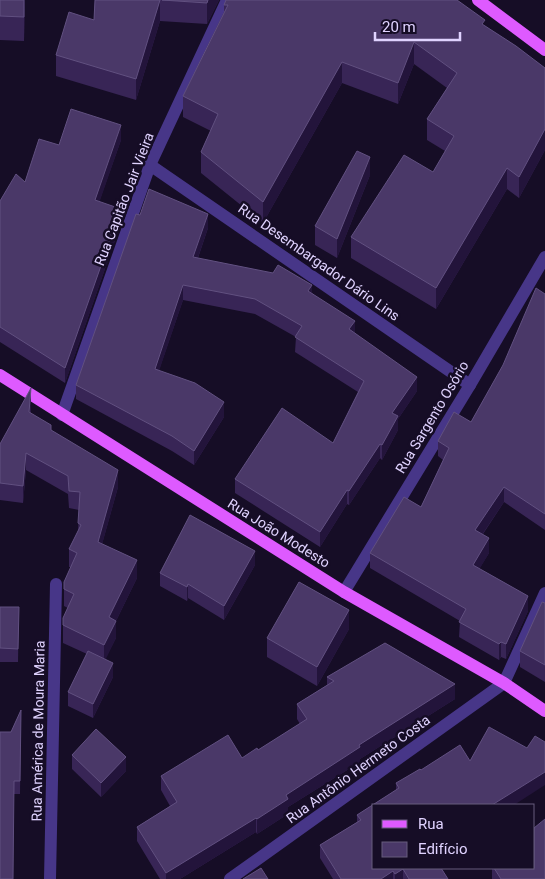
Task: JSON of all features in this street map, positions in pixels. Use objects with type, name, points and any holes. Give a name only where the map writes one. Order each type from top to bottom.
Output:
[{"type":"main road","points":[[478,0],[545,50]]},
{"type":"main road","name":"Rua João Modesto","points":[[0,375],[344,592],[504,683],[545,711]]},
{"type":"street","name":"Rua Capitão Jair Vieira","points":[[62,415],[150,165],[227,0]]},
{"type":"street","name":"Rua Desembargador Dário Lins","points":[[150,165],[470,385]]},
{"type":"street","name":"Rua Sargento Osório","points":[[344,592],[470,385],[545,256]]},
{"type":"street","name":"Rua América de Moura Maria","points":[[50,879],[56,584]]},
{"type":"street","points":[[504,683],[545,593]]},
{"type":"street","name":"Rua Antônio Hermeto Costa","points":[[230,879],[504,683]]},
{"type":"building","points":[[0,0],[24,0],[24,17],[0,16]]},
{"type":"building","points":[[95,0],[160,0],[136,79],[56,55],[69,12],[94,20]]},
{"type":"building","points":[[162,0],[208,0],[207,3]]},
{"type":"building","points":[[226,0],[457,0],[485,20],[482,24],[545,68],[545,129],[519,177],[507,168],[436,288],[351,237],[404,155],[433,172],[454,136],[427,119],[457,73],[414,42],[398,83],[342,62],[263,202],[201,152],[218,114],[183,96],[228,5],[224,5]]},
{"type":"building","points":[[71,109],[121,125],[95,200],[121,209],[65,368],[0,327],[0,201],[16,174],[25,182],[39,139],[59,145]]},
{"type":"building","points":[[357,151],[370,157],[337,239],[315,226]]},
{"type":"building","points":[[149,189],[208,214],[193,257],[273,273],[278,265],[312,285],[308,291],[355,321],[349,329],[417,377],[392,413],[398,416],[382,445],[380,444],[349,491],[347,490],[320,532],[235,479],[282,408],[333,443],[364,381],[295,337],[302,326],[255,299],[183,285],[155,369],[195,383],[224,402],[194,451],[172,436],[76,385],[136,214],[140,215]]},
{"type":"building","points":[[536,288],[545,294],[545,514],[504,487],[475,530],[489,538],[473,565],[528,596],[506,644],[501,642],[499,644],[459,622],[466,609],[370,553],[404,497],[421,507],[449,448],[438,441],[454,412],[471,422],[503,365]]},
{"type":"building","points":[[31,388],[29,412],[51,425],[51,430],[118,470],[98,542],[137,560],[109,617],[116,621],[104,645],[63,625],[63,618],[74,594],[64,589],[64,582],[77,553],[69,549],[81,525],[78,523],[80,492],[69,491],[68,476],[26,453],[23,486],[0,483],[0,444]]},
{"type":"building","points":[[190,515],[255,551],[224,606],[188,584],[187,587],[160,573]]},
{"type":"building","points":[[299,582],[349,610],[317,667],[267,638]]},
{"type":"building","points":[[542,602],[545,603],[545,665],[520,651]]},
{"type":"building","points":[[0,607],[19,607],[18,649],[0,648]]},
{"type":"building","points":[[385,643],[455,684],[359,745],[360,747],[286,795],[288,799],[166,873],[137,827],[177,802],[161,776],[228,735],[242,758],[257,748],[258,750],[307,719],[297,704],[334,681],[327,677]]},
{"type":"building","points":[[88,651],[113,663],[93,704],[68,692]]},
{"type":"building","points":[[21,710],[20,781],[14,781],[13,879],[0,879],[0,732],[11,732]]},
{"type":"building","points":[[489,727],[527,748],[535,736],[545,742],[545,772],[494,804],[374,804],[399,788],[396,783],[421,770],[460,745],[470,761]]},
{"type":"building","points":[[96,729],[126,757],[101,783],[72,755]]},
{"type":"building","points":[[372,805],[372,869],[403,869],[395,874],[393,871],[381,879],[341,879],[320,845],[361,820],[357,815]]},
{"type":"building","points":[[545,819],[545,879],[501,879],[495,869],[535,869],[535,827]]},
{"type":"building","points":[[261,868],[268,879],[243,879]]},
{"type":"building","points":[[403,869],[442,869],[448,879],[409,879]]}]
